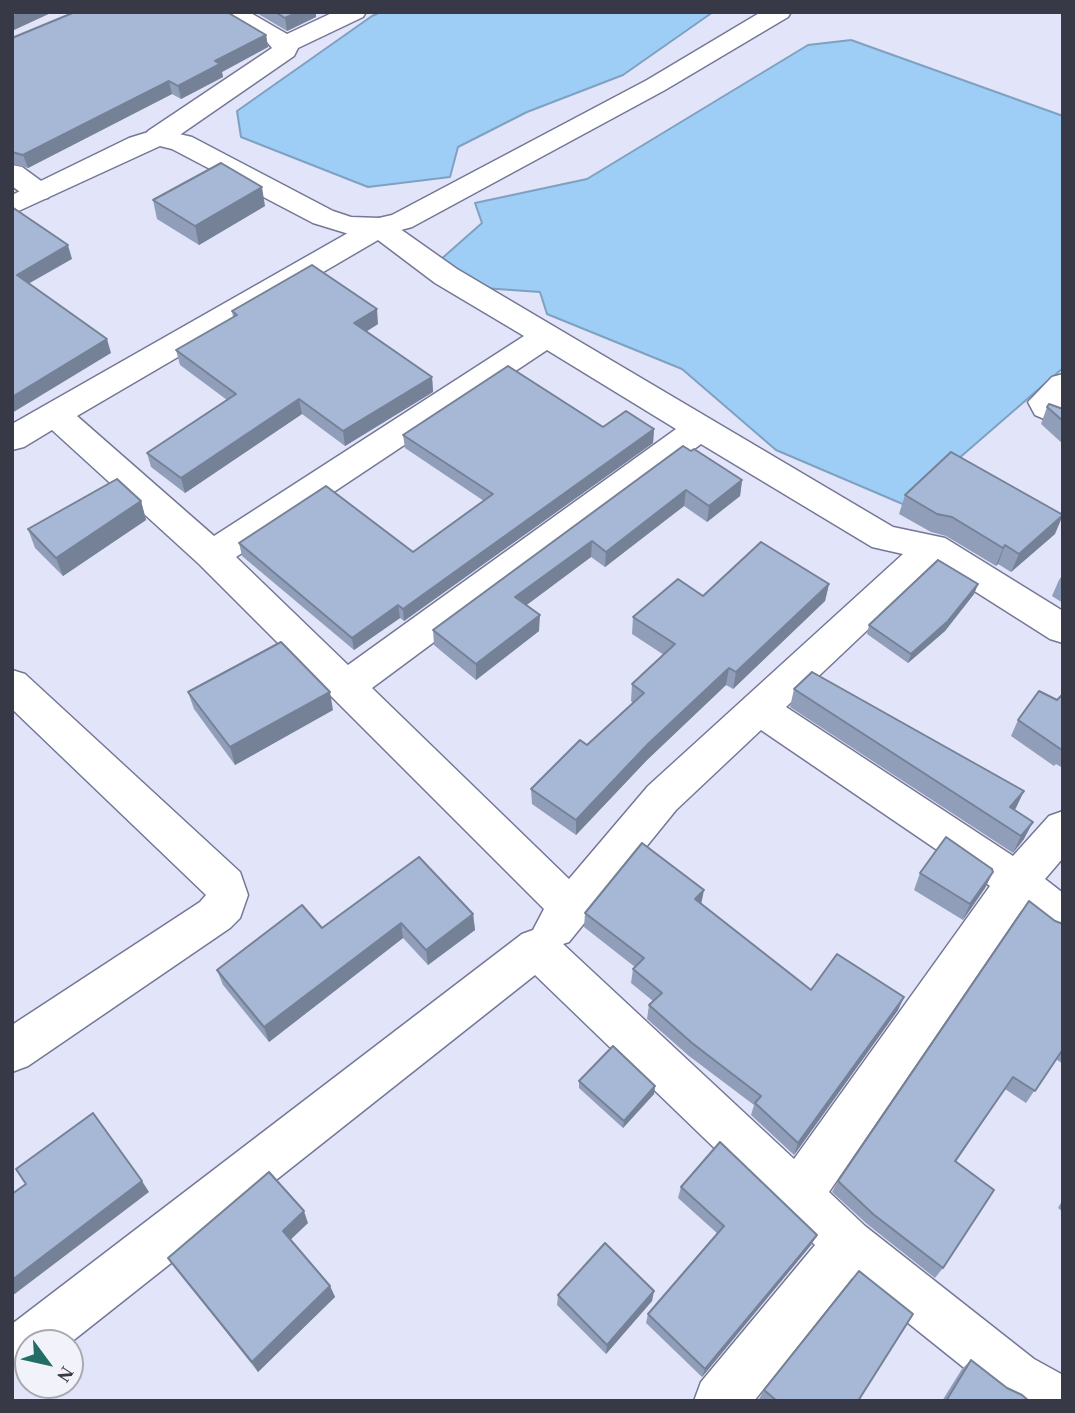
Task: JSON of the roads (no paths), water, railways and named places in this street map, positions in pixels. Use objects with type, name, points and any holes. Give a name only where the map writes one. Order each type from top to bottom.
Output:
[{"type":"street","points":[[230,12],[285,44]]},
{"type":"street","points":[[285,44],[354,12]]},
{"type":"street","points":[[12,439],[379,227],[402,221],[430,208],[656,85],[779,12]]},
{"type":"street","points":[[12,206],[139,144],[158,138],[266,66],[285,51],[285,44]]},
{"type":"street","points":[[158,138],[183,143],[323,217],[349,225],[379,227],[446,276],[884,538],[933,547],[1063,629]]},
{"type":"street","points":[[12,173],[38,192]]},
{"type":"street","points":[[212,555],[546,336]]},
{"type":"street","points":[[1063,386],[1044,402],[1046,407],[1063,416]]},
{"type":"street","points":[[55,415],[212,555],[570,907]]},
{"type":"street","points":[[346,687],[700,428]]},
{"type":"street","points":[[46,1329],[537,948],[662,798],[933,547]]},
{"type":"street","points":[[12,685],[225,885],[227,895],[225,905],[215,915],[12,1051]]},
{"type":"street","points":[[757,708],[1017,882],[1063,919]]},
{"type":"street","points":[[798,1195],[1017,882],[1063,828]]},
{"type":"street","points":[[537,948],[848,1243],[1016,1377],[1058,1401]]},
{"type":"street","points":[[720,1401],[848,1243]]},
{"type":"water","points":[[381,12],[713,12],[623,75],[527,112],[458,147],[450,177],[368,187],[241,137],[237,111]]},
{"type":"water","points":[[851,40],[1063,116],[1063,368],[905,505],[776,450],[682,369],[547,314],[540,292],[483,288],[439,261],[482,223],[475,203],[587,179],[808,45]]}]
